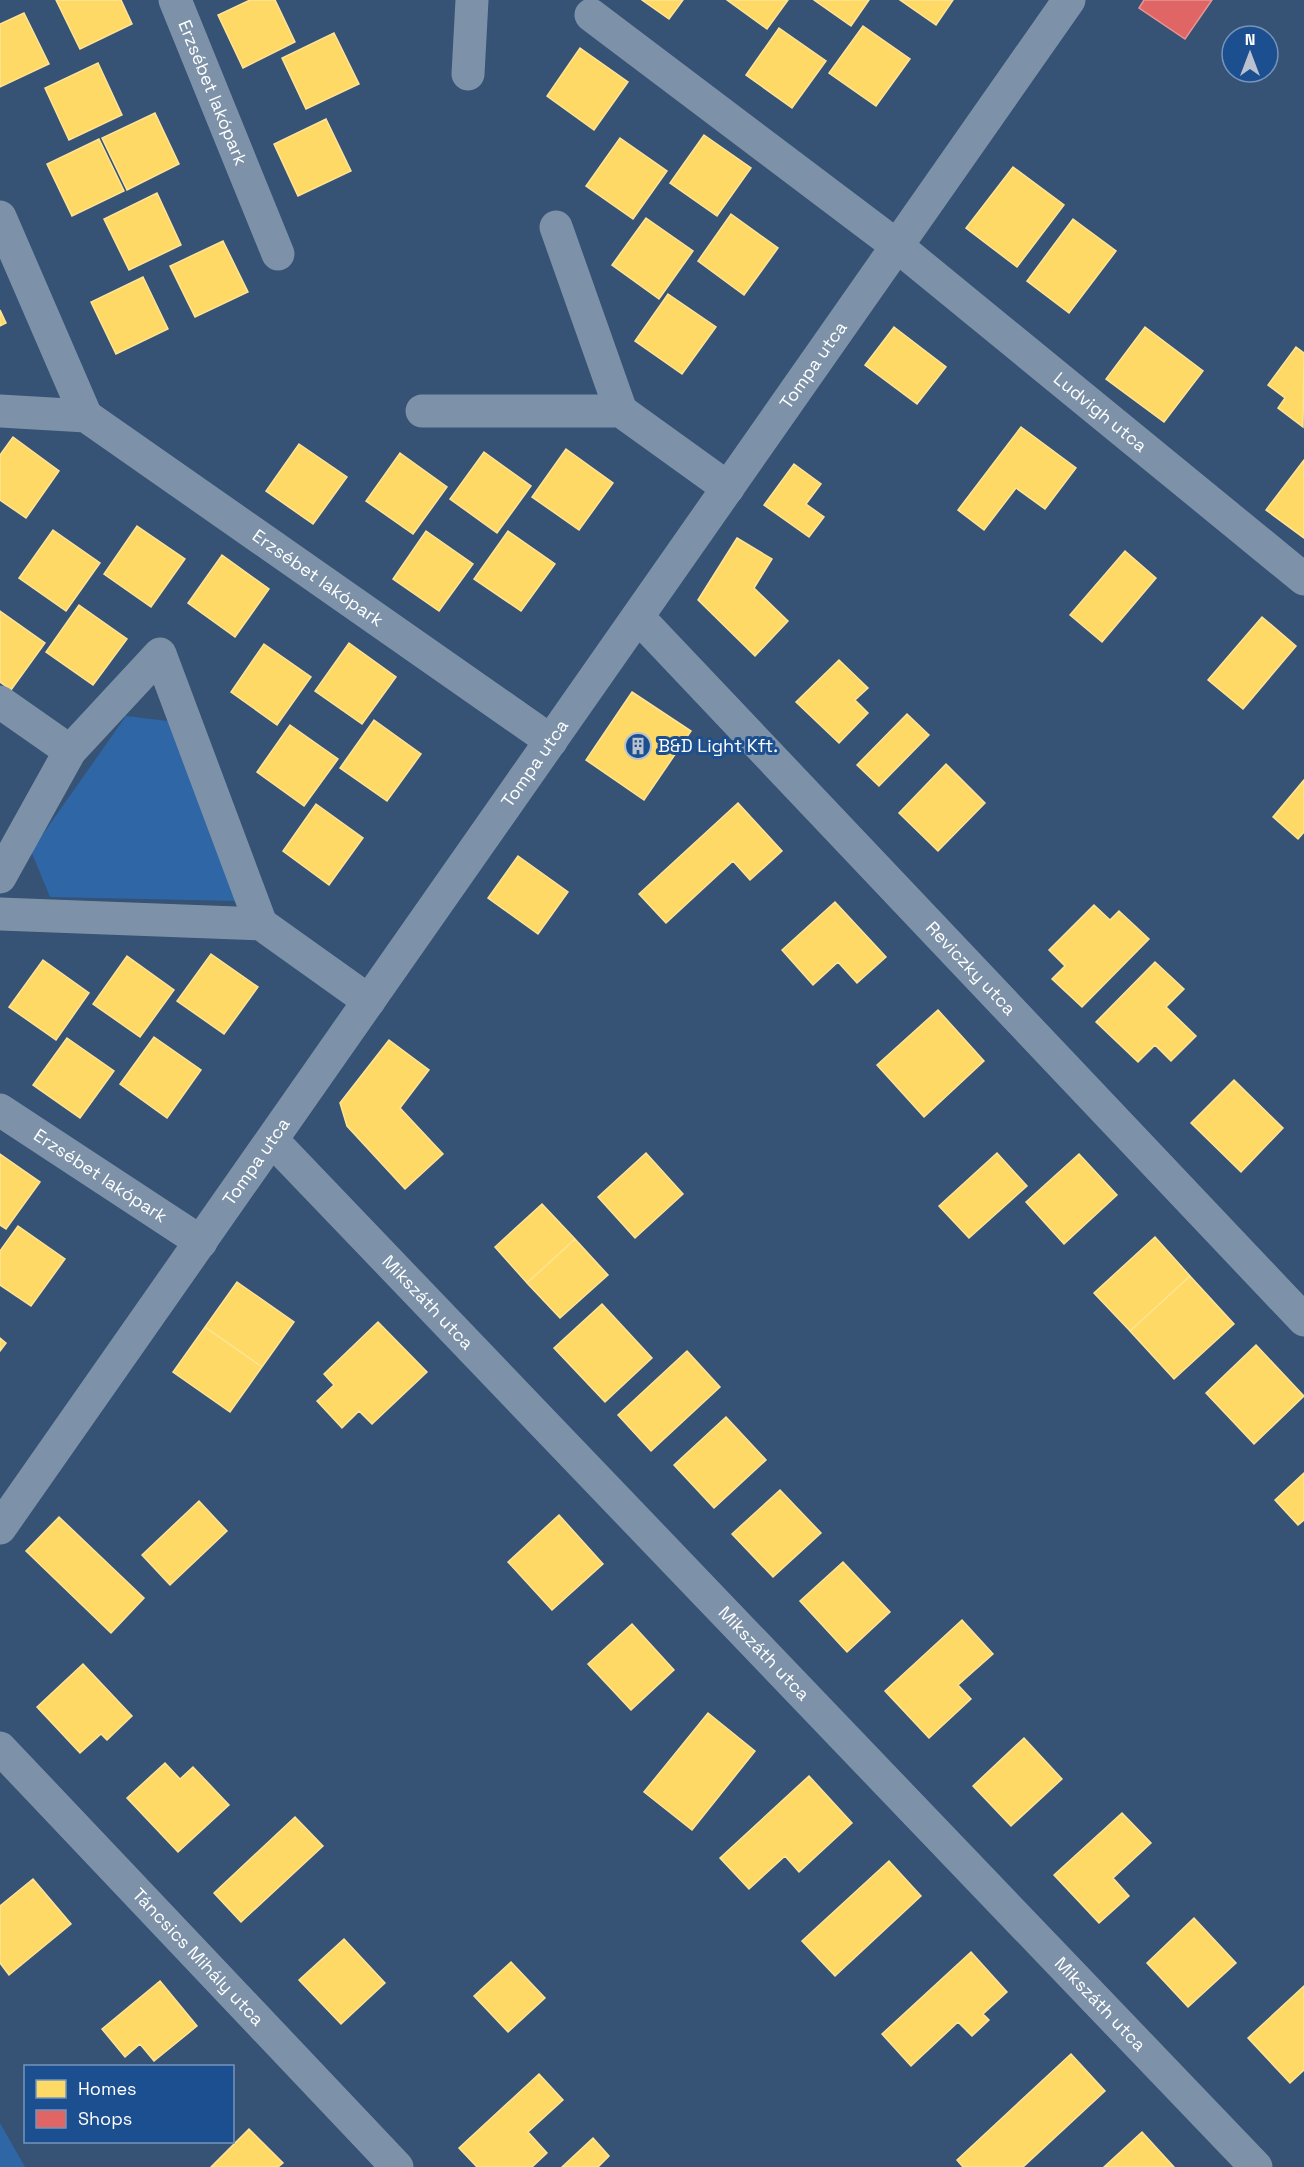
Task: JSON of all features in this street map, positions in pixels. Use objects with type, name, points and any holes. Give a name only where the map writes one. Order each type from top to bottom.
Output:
[{"type":"street","name":"Erzsébet lakópark","points":[[175,0],[278,254]]},
{"type":"street","points":[[468,74],[472,0]]},
{"type":"street","name":"Tompa utca","points":[[4,1512],[201,1242],[1069,0]]},
{"type":"street","name":"Ludvigh utca","points":[[591,15],[897,246],[1304,579]]},
{"type":"street","points":[[0,217],[86,416],[0,411]]},
{"type":"street","points":[[556,227],[621,411],[728,488]]},
{"type":"street","points":[[422,411],[621,411]]},
{"type":"street","name":"Erzsébet lakópark","points":[[86,416],[551,741]]},
{"type":"street","name":"Reviczky utca","points":[[638,617],[1304,1320]]},
{"type":"street","points":[[0,877],[70,751],[160,654],[261,924]]},
{"type":"street","points":[[0,702],[70,751]]},
{"type":"street","points":[[0,914],[261,924],[369,1001]]},
{"type":"street","name":"Erzsébet lakópark","points":[[0,1110],[201,1242]]},
{"type":"street","name":"Mikszáth utca","points":[[272,1140],[1256,2167]]},
{"type":"street","name":"Táncsics Mihály utca","points":[[0,1748],[397,2167]]},
{"type":"shaded area","points":[[126,716],[176,722],[237,901],[50,897],[31,851]]},
{"type":"shaded area","points":[[0,2123],[25,2167],[0,2167]]},
{"type":"building: Homes","points":[[56,0],[121,0],[132,24],[80,49]]},
{"type":"building: Homes","points":[[250,0],[275,0],[295,42],[243,68],[218,15]]},
{"type":"building: Homes","points":[[642,0],[683,0],[669,19]]},
{"type":"building: Homes","points":[[727,0],[788,0],[767,29]]},
{"type":"building: Homes","points":[[814,0],[869,0],[851,26]]},
{"type":"building: Homes","points":[[900,0],[953,0],[936,25]]},
{"type":"building: Homes","points":[[24,13],[49,64],[0,87],[0,24]]},
{"type":"building: Homes","points":[[863,26],[910,59],[876,106],[829,73]]},
{"type":"building: Homes","points":[[779,28],[826,61],[792,108],[746,75]]},
{"type":"building: Homes","points":[[334,33],[359,84],[306,109],[282,58]]},
{"type":"building: Homes","points":[[580,48],[628,82],[594,130],[547,96]]},
{"type":"building: Homes","points":[[98,63],[122,115],[69,140],[45,88]]},
{"type":"building: Homes","points":[[155,113],[179,164],[127,190],[102,138]]},
{"type":"building: Homes","points":[[326,119],[351,171],[298,196],[274,144]]},
{"type":"building: Homes","points":[[704,135],[751,168],[717,216],[670,183]]},
{"type":"building: Homes","points":[[620,138],[667,171],[633,219],[586,186]]},
{"type":"building: Homes","points":[[99,139],[124,191],[72,216],[47,164]]},
{"type":"building: Homes","points":[[1013,167],[1064,205],[1017,267],[966,228]]},
{"type":"building: Homes","points":[[157,193],[181,245],[129,270],[104,219]]},
{"type":"building: Homes","points":[[731,214],[778,248],[744,295],[698,261]]},
{"type":"building: Homes","points":[[646,218],[693,251],[659,299],[612,265]]},
{"type":"building: Homes","points":[[1073,219],[1116,251],[1069,313],[1027,281]]},
{"type":"building: Homes","points":[[223,241],[248,292],[195,317],[170,266]]},
{"type":"building: Homes","points":[[143,277],[168,329],[116,354],[91,302]]},
{"type":"building: Homes","points":[[668,294],[716,327],[682,374],[635,341]]},
{"type":"building: Homes","points":[[0,310],[6,323],[0,326]]},
{"type":"building: Homes","points":[[894,327],[946,367],[917,404],[865,365]]},
{"type":"building: Homes","points":[[1145,327],[1203,371],[1164,422],[1106,379]]},
{"type":"building: Homes","points":[[1296,347],[1304,353],[1303,427],[1278,408],[1285,398],[1268,385]]},
{"type":"building: Homes","points":[[1021,427],[1076,468],[1045,509],[1016,488],[984,530],[958,510]]},
{"type":"building: Homes","points":[[13,437],[59,471],[26,518],[0,500],[0,455]]},
{"type":"building: Homes","points":[[299,444],[347,477],[313,524],[266,491]]},
{"type":"building: Homes","points":[[566,449],[613,483],[579,530],[532,497]]},
{"type":"building: Homes","points":[[484,452],[531,486],[497,533],[450,499]]},
{"type":"building: Homes","points":[[400,453],[447,487],[413,534],[366,501]]},
{"type":"building: Homes","points":[[1304,460],[1304,538],[1266,510]]},
{"type":"building: Homes","points":[[794,464],[821,484],[806,504],[824,517],[809,537],[764,505]]},
{"type":"building: Homes","points":[[137,526],[185,559],[151,607],[104,574]]},
{"type":"building: Homes","points":[[53,530],[100,563],[66,611],[19,578]]},
{"type":"building: Homes","points":[[426,531],[473,564],[439,611],[393,579]]},
{"type":"building: Homes","points":[[508,531],[555,564],[521,611],[474,579]]},
{"type":"building: Homes","points":[[737,538],[772,559],[754,588],[788,621],[755,656],[698,600]]},
{"type":"building: Homes","points":[[1125,551],[1156,578],[1102,642],[1070,615]]},
{"type":"building: Homes","points":[[222,555],[269,589],[235,637],[188,603]]},
{"type":"building: Homes","points":[[79,605],[127,639],[93,685],[46,652]]},
{"type":"building: Homes","points":[[0,611],[45,643],[11,690],[0,682]]},
{"type":"building: Homes","points":[[1262,617],[1296,646],[1243,709],[1208,680]]},
{"type":"building: Homes","points":[[349,643],[396,677],[362,724],[315,691]]},
{"type":"building: Homes","points":[[264,644],[311,677],[277,725],[231,692]]},
{"type":"building: Homes","points":[[839,660],[868,688],[855,700],[868,713],[839,743],[796,702]]},
{"type":"building: Homes","name":"B&D Light Kft.","points":[[632,692],[691,731],[644,800],[586,760]]},
{"type":"building: Homes","points":[[907,714],[929,735],[879,786],[857,765]]},
{"type":"building: Homes","points":[[374,720],[421,754],[387,801],[340,768]]},
{"type":"building: Homes","points":[[290,725],[338,759],[304,806],[257,772]]},
{"type":"building: Homes","points":[[946,764],[985,803],[938,851],[899,813]]},
{"type":"building: Homes","points":[[1304,780],[1304,832],[1298,839],[1273,817]]},
{"type":"building: Homes","points":[[738,803],[782,851],[750,880],[733,861],[666,923],[639,894]]},
{"type":"building: Homes","points":[[316,804],[363,838],[329,885],[283,851]]},
{"type":"building: Homes","points":[[518,856],[568,892],[538,934],[488,898]]},
{"type":"building: Homes","points":[[835,902],[886,957],[857,983],[838,962],[813,985],[782,950]]},
{"type":"building: Homes","points":[[1094,905],[1110,920],[1119,911],[1149,939],[1082,1007],[1052,979],[1065,966],[1049,950]]},
{"type":"building: Homes","points":[[211,954],[258,987],[224,1034],[177,1001]]},
{"type":"building: Homes","points":[[127,956],[174,990],[140,1037],[93,1004]]},
{"type":"building: Homes","points":[[43,960],[89,993],[56,1040],[9,1007]]},
{"type":"building: Homes","points":[[1155,962],[1184,989],[1166,1007],[1196,1036],[1171,1061],[1155,1045],[1138,1062],[1096,1022]]},
{"type":"building: Homes","points":[[938,1010],[984,1061],[924,1117],[877,1065]]},
{"type":"building: Homes","points":[[154,1037],[201,1070],[167,1118],[120,1084]]},
{"type":"building: Homes","points":[[67,1038],[114,1071],[80,1118],[33,1085]]},
{"type":"building: Homes","points":[[389,1040],[429,1070],[400,1108],[443,1154],[405,1189],[347,1126],[340,1103]]},
{"type":"building: Homes","points":[[1234,1080],[1283,1128],[1241,1172],[1191,1123]]},
{"type":"building: Homes","points":[[646,1153],[683,1194],[635,1238],[598,1197]]},
{"type":"building: Homes","points":[[997,1153],[1027,1186],[969,1238],[939,1206]]},
{"type":"building: Homes","points":[[0,1154],[40,1182],[6,1229],[0,1225]]},
{"type":"building: Homes","points":[[1079,1154],[1117,1195],[1064,1244],[1026,1202]]},
{"type":"building: Homes","points":[[542,1204],[575,1239],[527,1283],[495,1247]]},
{"type":"building: Homes","points":[[18,1226],[65,1259],[31,1306],[0,1285],[0,1251]]},
{"type":"building: Homes","points":[[1155,1237],[1190,1276],[1130,1331],[1094,1293]]},
{"type":"building: Homes","points":[[575,1239],[608,1275],[560,1318],[527,1283]]},
{"type":"building: Homes","points":[[1190,1276],[1234,1324],[1174,1379],[1130,1331]]},
{"type":"building: Homes","points":[[237,1282],[294,1322],[262,1367],[205,1327]]},
{"type":"building: Homes","points":[[602,1304],[652,1358],[605,1402],[554,1348]]},
{"type":"building: Homes","points":[[378,1322],[427,1372],[372,1424],[359,1411],[342,1428],[317,1401],[334,1385],[324,1374]]},
{"type":"building: Homes","points":[[205,1327],[262,1367],[230,1412],[173,1372]]},
{"type":"building: Homes","points":[[0,1338],[6,1343],[0,1351]]},
{"type":"building: Homes","points":[[1256,1345],[1304,1396],[1254,1444],[1206,1393]]},
{"type":"building: Homes","points":[[687,1351],[720,1387],[651,1451],[618,1415]]},
{"type":"building: Homes","points":[[726,1417],[766,1460],[714,1508],[674,1465]]},
{"type":"building: Homes","points":[[1304,1473],[1304,1520],[1298,1525],[1275,1500]]},
{"type":"building: Homes","points":[[780,1490],[821,1533],[773,1577],[732,1534]]},
{"type":"building: Homes","points":[[199,1501],[227,1531],[170,1585],[142,1555]]},
{"type":"building: Homes","points":[[559,1515],[603,1564],[552,1610],[508,1562]]},
{"type":"building: Homes","points":[[59,1517],[144,1598],[111,1633],[26,1551]]},
{"type":"building: Homes","points":[[843,1562],[890,1612],[847,1652],[800,1601]]},
{"type":"building: Homes","points":[[962,1620],[993,1654],[958,1685],[971,1699],[929,1738],[885,1691]]},
{"type":"building: Homes","points":[[632,1624],[674,1670],[631,1710],[588,1664]]},
{"type":"building: Homes","points":[[83,1664],[132,1716],[107,1740],[101,1734],[80,1753],[37,1707]]},
{"type":"building: Homes","points":[[708,1713],[755,1751],[692,1830],[644,1792]]},
{"type":"building: Homes","points":[[1024,1738],[1062,1779],[1011,1826],[973,1786]]},
{"type":"building: Homes","points":[[165,1763],[180,1779],[193,1767],[229,1805],[178,1852],[127,1798]]},
{"type":"building: Homes","points":[[809,1776],[852,1823],[799,1872],[785,1856],[749,1889],[720,1858]]},
{"type":"building: Homes","points":[[1122,1813],[1151,1843],[1113,1878],[1129,1896],[1099,1923],[1054,1875]]},
{"type":"building: Homes","points":[[295,1817],[323,1846],[241,1922],[214,1893]]},
{"type":"building: Homes","points":[[889,1861],[921,1896],[835,1976],[802,1941]]},
{"type":"building: Homes","points":[[33,1879],[71,1924],[9,1975],[0,1963],[0,1906]]},
{"type":"building: Homes","points":[[1194,1918],[1236,1963],[1188,2007],[1147,1963]]},
{"type":"building: Homes","points":[[344,1939],[385,1983],[341,2024],[299,1980]]},
{"type":"building: Homes","points":[[971,1952],[1007,1992],[983,2014],[989,2020],[972,2036],[958,2022],[911,2066],[882,2034]]},
{"type":"building: Homes","points":[[511,1962],[545,1998],[508,2032],[474,1996]]},
{"type":"building: Homes","points":[[160,1981],[197,2026],[154,2061],[140,2044],[125,2057],[102,2029]]},
{"type":"building: Homes","points":[[1304,1986],[1304,2070],[1290,2083],[1248,2038]]},
{"type":"building: Homes","points":[[1071,2054],[1105,2091],[1023,2167],[963,2167],[957,2160]]},
{"type":"building: Homes","points":[[539,2074],[563,2100],[528,2132],[547,2153],[532,2167],[477,2167],[459,2148]]},
{"type":"building: Homes","points":[[249,2129],[283,2163],[278,2167],[211,2167]]},
{"type":"building: Homes","points":[[1142,2132],[1174,2167],[1104,2167]]},
{"type":"building: Homes","points":[[593,2138],[609,2156],[598,2167],[562,2167]]},
{"type":"building: Shops","points":[[1144,0],[1212,0],[1185,39],[1139,8]]},
{"type":"place","name":"B&D Light Kft.","points":[[638,746]]}]
